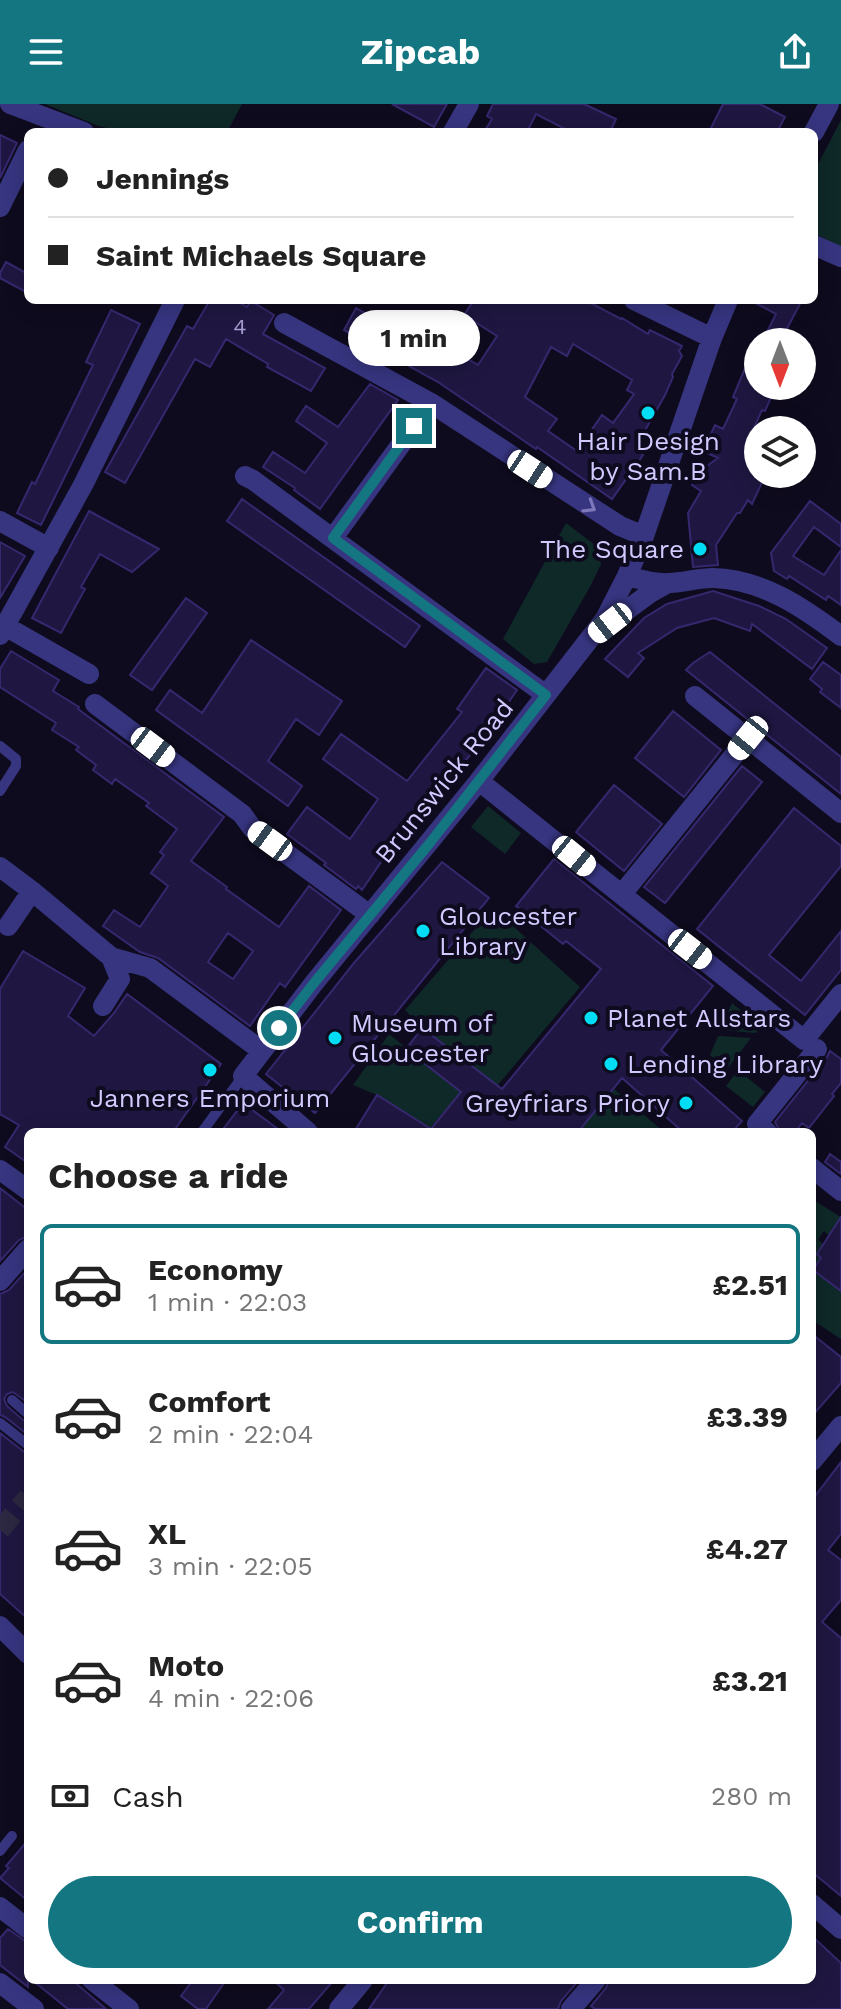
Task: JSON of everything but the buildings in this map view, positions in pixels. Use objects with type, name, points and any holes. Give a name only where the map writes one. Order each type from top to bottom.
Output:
[{"type":"street","points":[[10,104],[40,125]]},
{"type":"street","points":[[455,128],[469,104]]},
{"type":"street","points":[[816,128],[829,104]]},
{"type":"street","points":[[0,207],[24,158]]},
{"type":"street","points":[[818,247],[841,257]]},
{"type":"street","points":[[89,674],[3,631],[90,471],[173,304]]},
{"type":"street","points":[[642,304],[712,338]]},
{"type":"street","name":"Brunswick Road","points":[[243,1076],[605,619],[644,536],[726,304]]},
{"type":"street","points":[[284,323],[431,403],[620,526],[644,536]]},
{"type":"street","points":[[333,538],[431,403]]},
{"type":"street","points":[[245,476],[546,695]]},
{"type":"street","points":[[0,521],[49,548]]},
{"type":"street","points":[[627,576],[668,583],[727,579],[751,585],[806,610],[841,636]]},
{"type":"street","points":[[594,635],[668,583]]},
{"type":"street","points":[[695,696],[841,813]]},
{"type":"street","points":[[95,704],[242,814],[253,829],[370,915]]},
{"type":"street","points":[[622,894],[748,738]]},
{"type":"street","points":[[479,781],[804,1040],[841,994]]},
{"type":"street","points":[[0,867],[111,957],[150,968],[262,1051]]},
{"type":"street","points":[[8,926],[32,891]]},
{"type":"street","points":[[103,1006],[120,979],[111,957]]},
{"type":"street","points":[[762,1128],[817,1049]]},
{"type":"street","points":[[243,1076],[303,1128]]},
{"type":"street","points":[[0,1170],[24,1187]]},
{"type":"street","points":[[816,1171],[841,1191]]},
{"type":"street","points":[[0,1281],[24,1254]]},
{"type":"street","points":[[816,1457],[839,1434]]},
{"type":"street","points":[[0,1626],[24,1650]]},
{"type":"street","points":[[0,1907],[24,1926]]},
{"type":"street","points":[[816,1907],[841,1929]]},
{"type":"street","points":[[0,1983],[34,2009]]},
{"type":"street","points":[[97,1984],[129,2009]]},
{"type":"street","points":[[339,2009],[360,1984]]},
{"type":"street","points":[[573,2008],[593,1984]]},
{"type":"lane","points":[[0,746],[16,759],[16,766],[0,791]]},
{"type":"lane","name":"Brunswick Road","points":[[205,1128],[243,1076]]},
{"type":"lane","points":[[12,1400],[24,1410]]},
{"type":"lane","points":[[0,1423],[24,1442]]},
{"type":"lane","points":[[0,1851],[12,1836]]},
{"type":"green space","points":[[45,104],[242,104],[229,128],[106,128]]},
{"type":"green space","points":[[841,120],[841,247],[818,235],[818,164]]},
{"type":"green space","points":[[566,523],[599,548],[601,564],[547,662],[534,664],[503,639]]},
{"type":"green space","points":[[488,806],[521,833],[505,854],[471,827]]},
{"type":"green space","points":[[493,908],[580,987],[497,1086],[422,1028],[405,1010]]},
{"type":"green space","points":[[732,1003],[761,1027],[756,1033],[720,1030]]},
{"type":"green space","points":[[389,1034],[461,1092],[430,1128],[377,1095],[353,1085]]},
{"type":"green space","points":[[718,1036],[751,1038],[727,1069],[710,1055]]},
{"type":"green space","points":[[738,1070],[765,1092],[753,1107],[726,1086]]},
{"type":"green space","points":[[613,1088],[659,1128],[581,1128]]},
{"type":"green space","points":[[816,1201],[841,1217],[829,1236],[824,1231],[818,1239],[823,1244],[817,1253],[821,1258],[816,1266]]},
{"type":"green space","points":[[816,1272],[841,1291],[841,1339],[816,1323]]},
{"type":"tunnel","points":[[0,1530],[24,1502]]},
{"type":"place","name":"Hair Design by Sam.B","points":[[648,413]]},
{"type":"place","name":"The Square","points":[[700,549]]},
{"type":"place","name":"Gloucester Library","points":[[423,931]]},
{"type":"place","name":"Planet Allstars","points":[[591,1018]]},
{"type":"place","name":"Museum of Gloucester","points":[[335,1038]]},
{"type":"place","name":"Lending Library","points":[[611,1064]]},
{"type":"place","name":"Janners Emporium","points":[[210,1070]]},
{"type":"place","name":"Greyfriars Priory","points":[[686,1103]]},
{"type":"route","points":[[279,1028],[546,695],[333,538],[414,426]]}]
